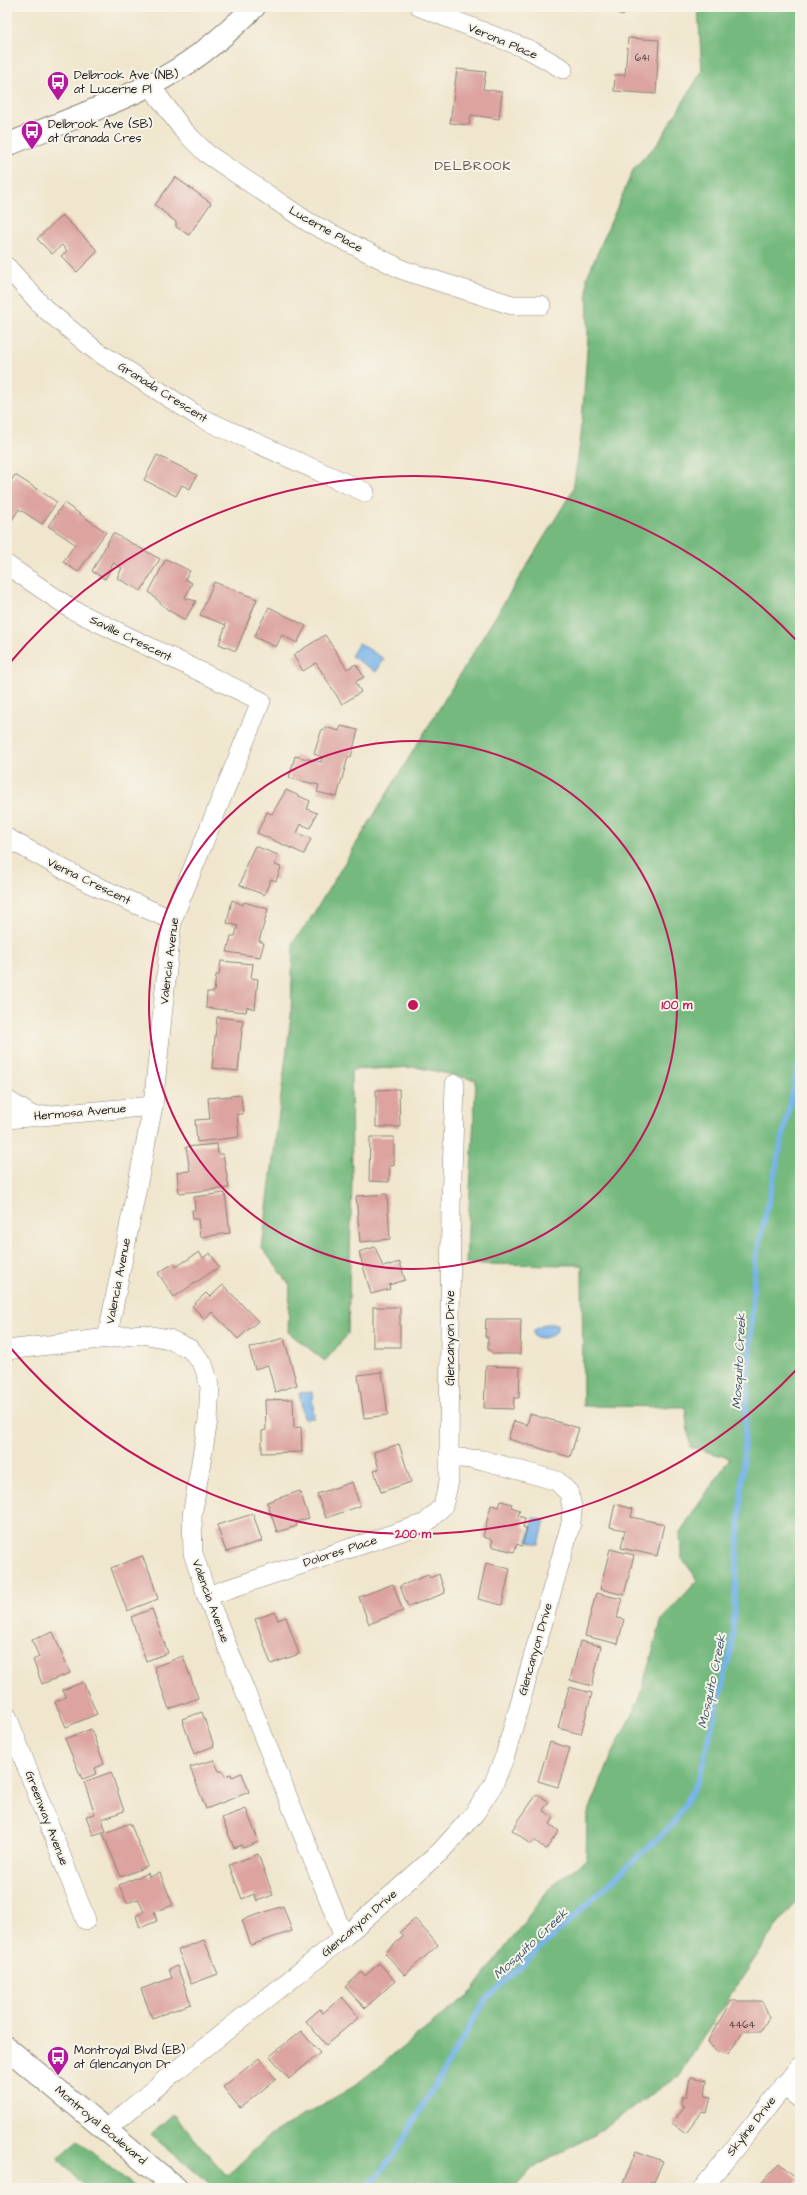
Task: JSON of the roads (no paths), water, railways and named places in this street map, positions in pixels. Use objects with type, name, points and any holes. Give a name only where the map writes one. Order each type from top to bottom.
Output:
[{"type":"street","points":[[7,145],[150,85],[193,59],[230,30],[254,7]]},
{"type":"street","name":"Verona Place","points":[[420,7],[530,50],[563,69]]},
{"type":"street","name":"Lucerne Place","points":[[150,85],[183,130],[206,153],[308,222],[403,270],[512,305],[542,306]]},
{"type":"street","name":"Granada Crescent","points":[[7,267],[45,309],[95,350],[201,418],[365,492]]},
{"type":"street","name":"Saville Crescent","points":[[7,565],[73,610],[261,701]]},
{"type":"street","name":"Valencia Avenue","points":[[261,701],[172,920],[153,1106],[107,1339],[142,1334],[169,1339],[190,1350],[203,1364],[210,1386],[208,1420],[192,1516],[193,1553],[207,1596],[344,1937]]},
{"type":"street","name":"Vienna Crescent","points":[[7,838],[89,883],[172,920]]},
{"type":"street","name":"Glencanyon Drive","points":[[108,2129],[173,2073],[344,1937],[440,1852],[475,1813],[493,1785],[505,1756],[571,1523],[572,1507],[569,1493],[557,1481],[483,1460],[449,1457],[451,1205],[455,1084]]},
{"type":"street","points":[[7,1100],[34,1116]]},
{"type":"street","name":"Hermosa Avenue","points":[[7,1119],[153,1106]]},
{"type":"street","points":[[7,1350],[107,1339]]},
{"type":"street","name":"Dolores Place","points":[[207,1596],[426,1523],[443,1506],[449,1481],[449,1457]]},
{"type":"street","name":"Greenway Avenue","points":[[7,1716],[86,1920]]},
{"type":"street","name":"Montroyal Boulevard","points":[[7,2048],[108,2129],[176,2188]]},
{"type":"street","name":"Skyline Drive","points":[[703,2188],[783,2085],[800,2066]]},
{"type":"street","points":[[783,2085],[800,2099]]},
{"type":"water","points":[[359,643],[384,659],[376,672],[351,656]]},
{"type":"water","points":[[545,1324],[557,1324],[557,1331],[546,1337],[540,1338],[534,1336],[534,1330]]},
{"type":"water","points":[[312,1392],[314,1418],[304,1419],[299,1393]]},
{"type":"water","points":[[534,1518],[545,1521],[539,1544],[527,1541]]},
{"type":"waterway","name":"Mosquito Creek","points":[[366,2188],[391,2160],[486,1999],[674,1823],[700,1776],[732,1646],[755,1262],[800,1059]]},
{"type":"place","name":"Delbrook Ave (NB) at Lucerne Pl","points":[[58,102]]},
{"type":"place","name":"Delbrook Ave (SB) at Granada Cres","points":[[32,150]]},
{"type":"place","name":"Montroyal Blvd (EB) at Glencanyon Dr","points":[[58,2076]]},
{"type":"district","name":"DELBROOK","points":[[473,165]]}]
